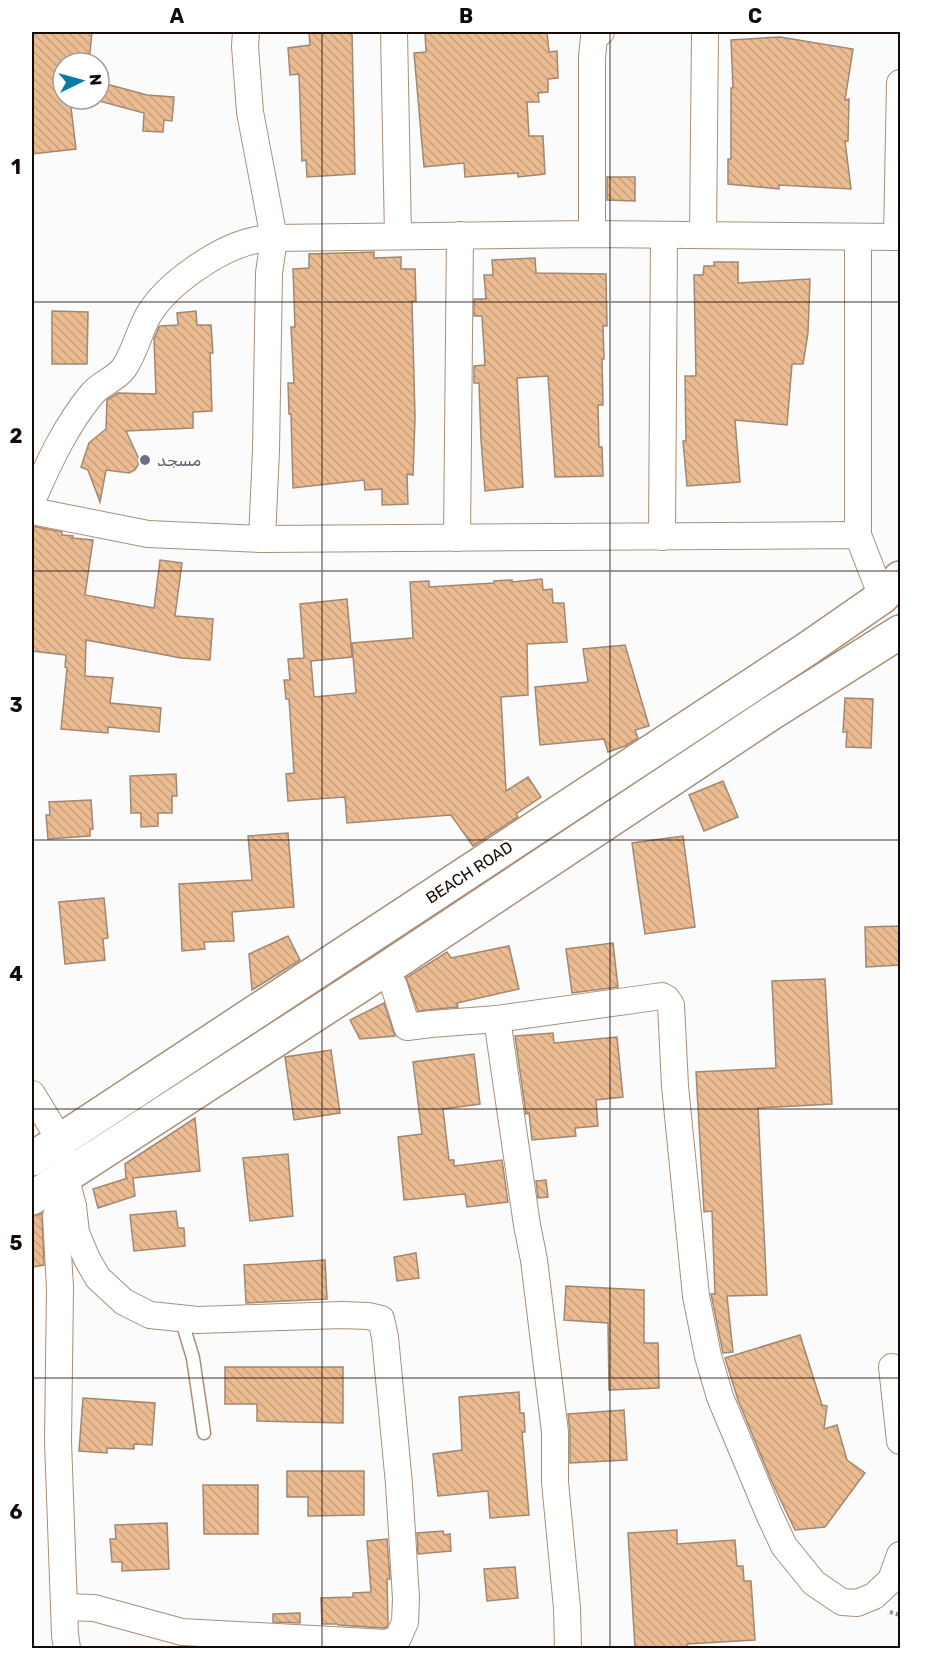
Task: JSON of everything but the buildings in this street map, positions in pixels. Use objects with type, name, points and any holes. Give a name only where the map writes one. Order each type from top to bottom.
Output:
[{"type":"highway","name":"BEACH ROAD","points":[[32,1160],[798,656],[891,587]]},
{"type":"highway","name":"BEACH ROAD","points":[[32,1198],[69,1191],[384,970],[770,714],[900,632]]},
{"type":"street","points":[[394,32],[398,236]]},
{"type":"street","points":[[592,234],[592,57],[594,37],[601,32]]},
{"type":"street","points":[[704,235],[705,32]]},
{"type":"street","points":[[241,36],[249,112],[274,238],[269,273],[262,539]]},
{"type":"street","points":[[32,501],[47,467],[75,417],[97,387],[117,375],[125,367],[147,317],[156,304],[185,276],[208,260],[255,240],[274,238],[592,234],[899,237],[900,82]]},
{"type":"street","points":[[457,538],[459,235]]},
{"type":"street","points":[[662,537],[664,235]]},
{"type":"street","points":[[858,237],[858,536],[891,587]]},
{"type":"street","points":[[32,512],[148,534],[262,539],[858,536]]},
{"type":"street","points":[[384,970],[394,986],[407,1028],[497,1019],[662,996],[667,999],[673,1028],[675,1086],[696,1296],[708,1356],[720,1397],[764,1503],[784,1546],[814,1583],[842,1602],[857,1603],[874,1596],[891,1580],[900,1555]]},
{"type":"street","points":[[497,1019],[534,1260],[555,1432],[555,1482],[567,1608],[568,1648]]},
{"type":"street","points":[[32,1094],[60,1140],[76,1233],[87,1259],[98,1278],[124,1302],[150,1315],[198,1320],[342,1315],[381,1319],[385,1336],[399,1484],[406,1599],[405,1623],[398,1638],[387,1643],[182,1632],[94,1608],[64,1607]]},
{"type":"street","points":[[67,1648],[58,1441],[60,1288],[56,1216],[69,1191]]},
{"type":"street","points":[[892,1367],[900,1441]]},
{"type":"lane","points":[[181,1318],[193,1358],[204,1433]]},
{"type":"place","name":"مسجد","points":[[145,460]]}]
